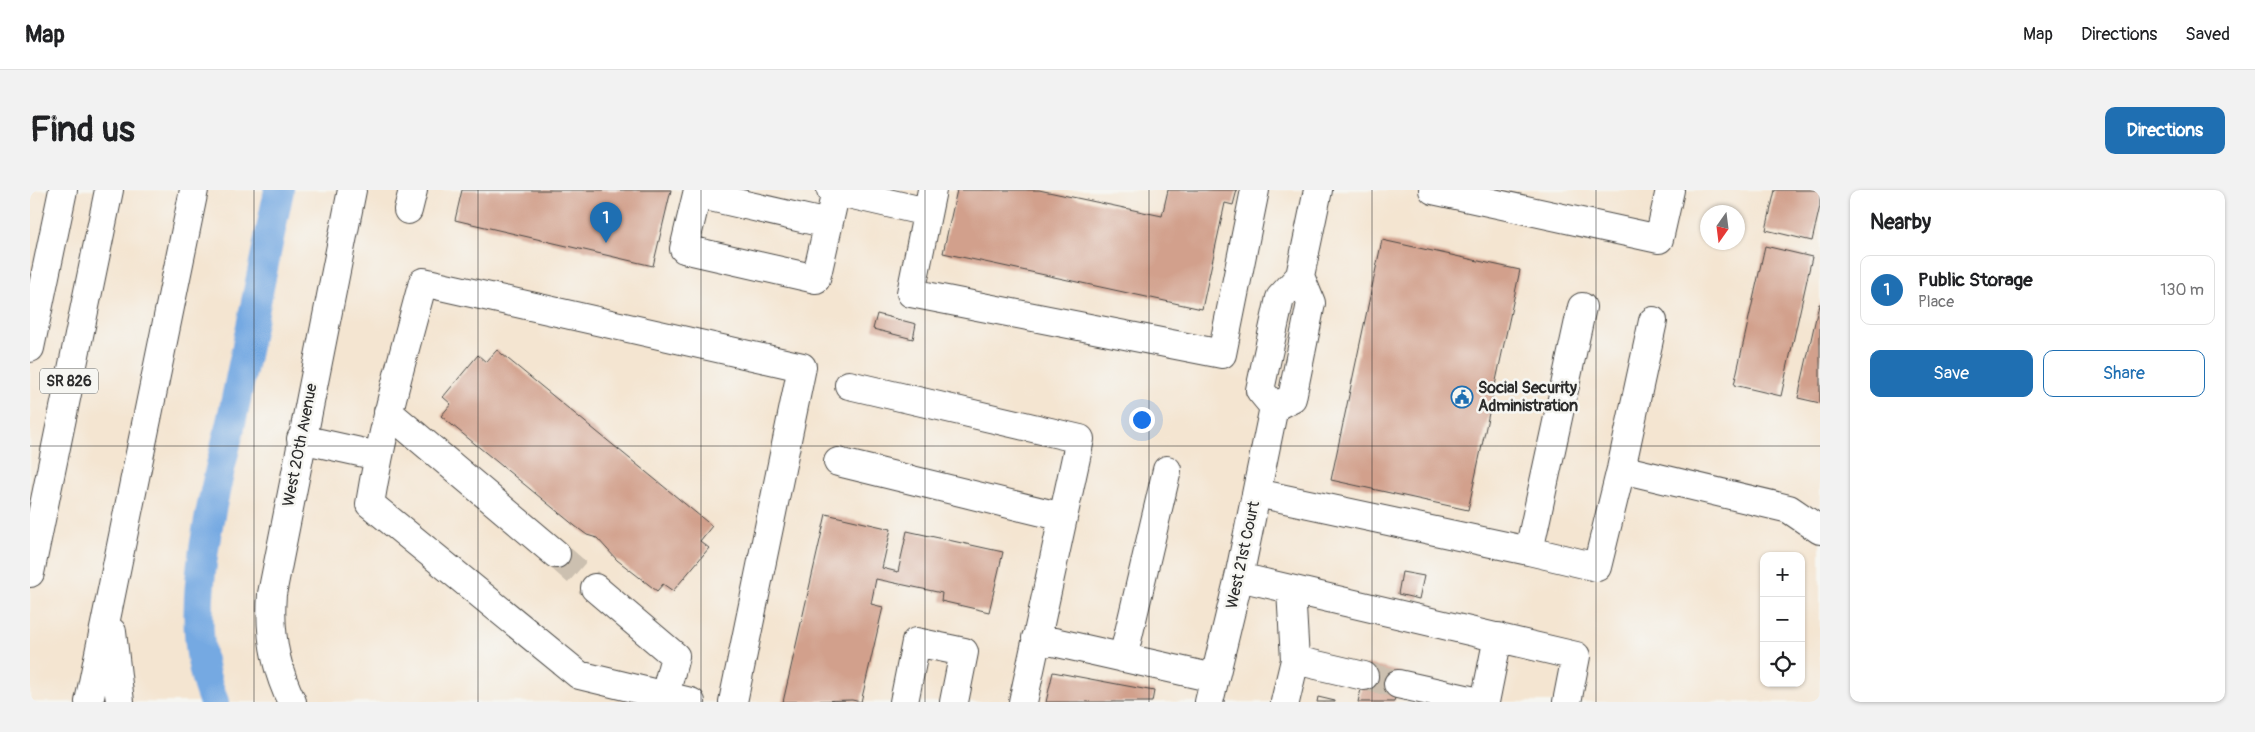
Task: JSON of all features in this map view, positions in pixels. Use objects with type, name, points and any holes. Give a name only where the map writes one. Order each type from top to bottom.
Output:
[{"type":"main road","points":[[30,348],[63,190]]},
{"type":"main road","name":"SR 826","points":[[30,573],[109,190]]},
{"type":"main road","points":[[90,702],[194,190]]},
{"type":"main road","name":"West 20th Avenue","points":[[291,700],[276,662],[270,611],[275,572],[352,190]]},
{"type":"main road","points":[[828,224],[697,192],[684,250],[816,280],[828,224],[834,190],[929,201],[912,293],[1222,354],[1255,190]]},
{"type":"main road","name":"West 21st Court","points":[[1212,690],[1239,577],[1274,407],[1260,390],[1280,298],[1300,276],[1318,190]]},
{"type":"main road","points":[[1433,190],[1659,239],[1670,190]]},
{"type":"main road","points":[[691,702],[579,675],[370,504],[388,412],[423,282],[802,366],[733,702]]},
{"type":"main road","points":[[1529,551],[1582,307]]},
{"type":"main road","points":[[1257,493],[1597,567],[1621,469],[1653,321]]},
{"type":"main road","points":[[849,385],[1080,439],[1023,702]]},
{"type":"main road","points":[[388,412],[556,554]]},
{"type":"main road","points":[[301,439],[378,456]]},
{"type":"main road","points":[[838,462],[1063,517]]},
{"type":"main road","points":[[1621,469],[1789,509],[1820,530]]},
{"type":"main road","points":[[1123,658],[1167,470]]},
{"type":"main road","points":[[1239,577],[1576,656],[1566,702]]},
{"type":"main road","points":[[595,588],[675,656],[665,696]]},
{"type":"main road","points":[[1285,702],[1295,660],[1291,590]]},
{"type":"main road","points":[[110,608],[120,702]]},
{"type":"main road","points":[[1485,702],[1498,637]]},
{"type":"main road","points":[[1036,638],[1123,658],[1212,690]]},
{"type":"main road","points":[[904,702],[916,642],[964,652],[954,702]]},
{"type":"main road","points":[[1295,660],[1364,676]]},
{"type":"main road","points":[[1398,684],[1479,702]]},
{"type":"building","points":[[462,190],[671,190],[653,266],[455,220]]},
{"type":"building","points":[[957,190],[1039,190],[1162,216],[1168,190],[1237,190],[1233,205],[1225,203],[1202,309],[943,253]]},
{"type":"building","points":[[1775,190],[1820,190],[1820,206],[1812,241],[1766,230]]},
{"type":"building","points":[[1382,240],[1520,270],[1468,510],[1331,480]]},
{"type":"building","points":[[1765,246],[1812,257],[1781,396],[1734,385]]},
{"type":"building","points":[[1820,304],[1820,403],[1798,398]]},
{"type":"building","points":[[877,314],[916,324],[913,339],[873,329]]},
{"type":"building","points":[[497,350],[712,526],[700,541],[709,548],[673,591],[663,584],[657,591],[617,560],[597,538],[587,535],[575,526],[441,416],[451,404],[443,397],[478,355],[486,362]]},
{"type":"building","points":[[826,514],[891,529],[882,568],[898,572],[907,531],[1003,552],[989,612],[941,601],[942,593],[876,579],[871,604],[883,607],[861,702],[852,700],[783,702]]},
{"type":"building","points":[[1402,572],[1424,576],[1419,599],[1398,594]]},
{"type":"building","points":[[1367,664],[1401,672],[1394,702],[1358,702]]},
{"type":"building","points":[[1053,672],[1154,691],[1152,702],[1046,702]]},
{"type":"building","points":[[1318,697],[1335,701],[1335,702],[1317,702]]},
{"type":"waterway","points":[[214,702],[203,668],[199,632],[199,594],[203,556],[279,190]]},
{"type":"tunnel","points":[[556,554],[595,588]]},
{"type":"tunnel","points":[[1364,676],[1398,684]]},
{"type":"place","name":"Public Storage","points":[[606,243]]},
{"type":"place","name":"Social Security Administration","points":[[1462,397]]}]
